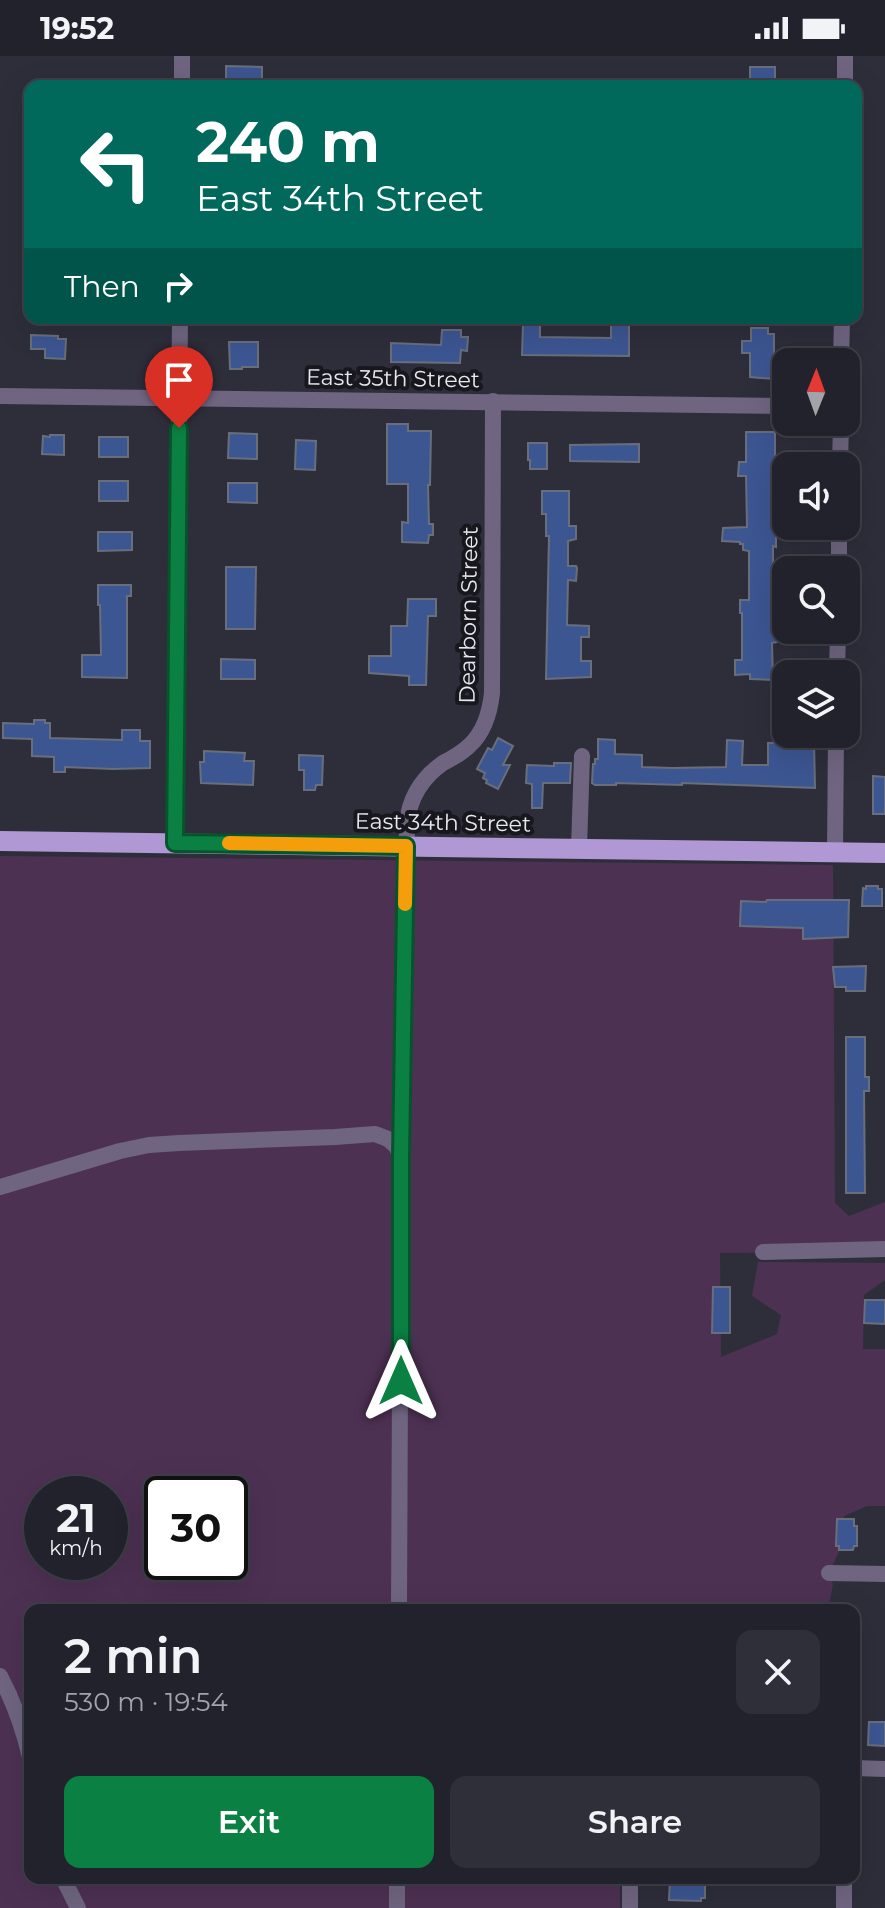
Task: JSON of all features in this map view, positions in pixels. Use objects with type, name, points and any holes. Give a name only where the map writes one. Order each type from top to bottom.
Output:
[{"type":"main road","name":"East 34th Street","points":[[0,841],[885,853]]},
{"type":"street","points":[[182,56],[182,80]]},
{"type":"street","points":[[845,56],[845,80]]},
{"type":"street","points":[[175,843],[180,324]]},
{"type":"street","points":[[841,348],[842,324]]},
{"type":"street","name":"East 35th Street","points":[[0,396],[772,406]]},
{"type":"street","name":"Dearborn Street","points":[[399,1604],[401,1157],[407,815],[417,790],[430,774],[475,741],[490,708],[493,401]]},
{"type":"street","points":[[835,852],[836,748]]},
{"type":"street","points":[[579,848],[582,756]]},
{"type":"street","points":[[0,1187],[149,1145],[375,1134],[392,1142],[401,1157]]},
{"type":"street","points":[[763,1252],[885,1249]]},
{"type":"street","points":[[829,1573],[885,1574]]},
{"type":"street","points":[[0,1676],[24,1734]]},
{"type":"street","points":[[860,1768],[885,1769]]},
{"type":"street","points":[[66,1884],[78,1908]]},
{"type":"street","points":[[397,1884],[397,1908]]},
{"type":"street","points":[[630,1884],[630,1908]]},
{"type":"street","points":[[844,1884],[844,1908]]},
{"type":"shaded area","points":[[0,856],[833,865],[835,1203],[849,1216],[885,1202],[885,1247],[835,1252],[720,1253],[721,1357],[777,1334],[781,1315],[752,1296],[758,1262],[885,1263],[885,1280],[864,1295],[863,1349],[885,1349],[885,1506],[867,1506],[844,1516],[841,1547],[829,1573],[833,1584],[829,1604],[24,1604],[24,1884],[620,1884],[620,1908],[0,1908]]},
{"type":"building","points":[[226,66],[262,67],[262,80],[226,80]]},
{"type":"building","points":[[750,67],[775,67],[775,80],[750,80]]},
{"type":"building","points":[[523,324],[540,324],[540,337],[611,338],[611,324],[629,324],[629,356],[522,355]]},
{"type":"building","points":[[751,328],[768,328],[768,334],[774,334],[772,379],[750,377],[750,353],[742,353],[742,341],[751,341]]},
{"type":"building","points":[[442,330],[461,330],[461,337],[468,337],[467,351],[461,350],[460,363],[391,362],[391,343],[441,345]]},
{"type":"building","points":[[31,335],[66,339],[65,359],[45,358],[45,349],[31,349]]},
{"type":"building","points":[[229,342],[258,342],[258,367],[230,369]]},
{"type":"building","points":[[387,424],[408,424],[408,431],[431,431],[428,485],[429,524],[433,524],[433,535],[429,535],[428,543],[402,542],[402,522],[408,523],[408,484],[387,484]]},
{"type":"building","points":[[746,432],[772,432],[775,452],[772,452],[772,540],[776,540],[776,547],[773,546],[772,556],[772,680],[750,679],[750,674],[735,675],[735,660],[742,660],[740,600],[749,600],[749,551],[743,550],[740,542],[722,541],[723,528],[747,527],[746,476],[738,476],[739,462],[746,462]]},
{"type":"building","points":[[229,433],[257,434],[257,459],[228,458]]},
{"type":"building","points":[[64,435],[64,455],[42,454],[43,436]]},
{"type":"building","points":[[99,437],[128,437],[128,457],[99,457]]},
{"type":"building","points":[[296,440],[316,441],[315,470],[295,469]]},
{"type":"building","points":[[528,443],[547,443],[547,469],[530,469]]},
{"type":"building","points":[[639,444],[639,462],[570,461],[570,445]]},
{"type":"building","points":[[99,481],[128,481],[128,501],[99,501]]},
{"type":"building","points":[[228,483],[257,483],[257,503],[228,502]]},
{"type":"building","points":[[542,491],[569,491],[569,526],[576,526],[576,539],[568,541],[568,566],[577,568],[576,581],[568,580],[567,625],[589,626],[589,637],[581,637],[581,661],[591,661],[591,677],[546,679],[549,536],[546,536],[546,514],[542,514]]},
{"type":"building","points":[[98,532],[132,532],[132,550],[98,551]]},
{"type":"building","points":[[226,567],[256,567],[255,629],[226,629]]},
{"type":"building","points":[[98,585],[131,585],[131,596],[127,596],[127,678],[82,677],[82,655],[101,655]]},
{"type":"building","points":[[408,599],[436,599],[436,616],[428,616],[426,685],[409,685],[409,676],[369,673],[369,656],[391,656],[391,626],[407,626]]},
{"type":"building","points":[[221,659],[255,660],[255,679],[221,679]]},
{"type":"building","points":[[34,720],[50,723],[50,738],[122,740],[122,730],[140,730],[140,741],[150,741],[150,768],[65,767],[65,772],[54,772],[54,757],[32,756],[32,739],[3,738],[3,723],[34,724]]},
{"type":"building","points":[[498,738],[513,746],[503,765],[510,765],[498,789],[486,783],[487,780],[483,778],[485,773],[477,769],[488,748],[492,750]]},
{"type":"building","points":[[598,739],[615,740],[615,754],[642,755],[642,767],[726,767],[727,740],[743,741],[742,765],[768,765],[768,743],[772,743],[772,748],[814,748],[815,788],[682,783],[595,785],[592,783],[593,764],[598,759]]},
{"type":"building","points":[[204,751],[245,753],[244,761],[254,761],[253,785],[201,783],[200,762],[204,762]]},
{"type":"building","points":[[299,755],[323,756],[322,785],[316,785],[315,790],[304,790],[304,770],[299,770]]},
{"type":"building","points":[[554,763],[571,763],[570,783],[543,783],[542,808],[532,808],[532,784],[526,783],[527,765],[554,766]]},
{"type":"building","points":[[873,776],[885,777],[885,814],[873,814]]},
{"type":"building","points":[[866,886],[882,889],[882,906],[862,906],[863,888],[866,889]]},
{"type":"building","points":[[849,900],[848,937],[803,939],[803,928],[740,926],[741,901]]},
{"type":"building","points":[[866,966],[865,991],[846,991],[846,987],[835,987],[833,967]]},
{"type":"building","points":[[846,1037],[865,1037],[865,1077],[869,1077],[869,1091],[864,1091],[865,1193],[846,1193]]},
{"type":"building","points":[[713,1287],[730,1287],[730,1333],[712,1333]]},
{"type":"building","points":[[865,1300],[885,1300],[885,1324],[864,1323]]},
{"type":"building","points":[[837,1519],[854,1519],[857,1546],[853,1550],[839,1550],[836,1546]]},
{"type":"building","points":[[869,1722],[885,1722],[885,1746],[868,1745]]},
{"type":"building","points":[[670,1884],[705,1884],[705,1898],[701,1901],[669,1900]]},
{"type":"slow traffic","points":[[229,843],[406,846],[405,904]]},
{"type":"route","points":[[179,428],[175,843],[406,846],[401,1381]]}]
